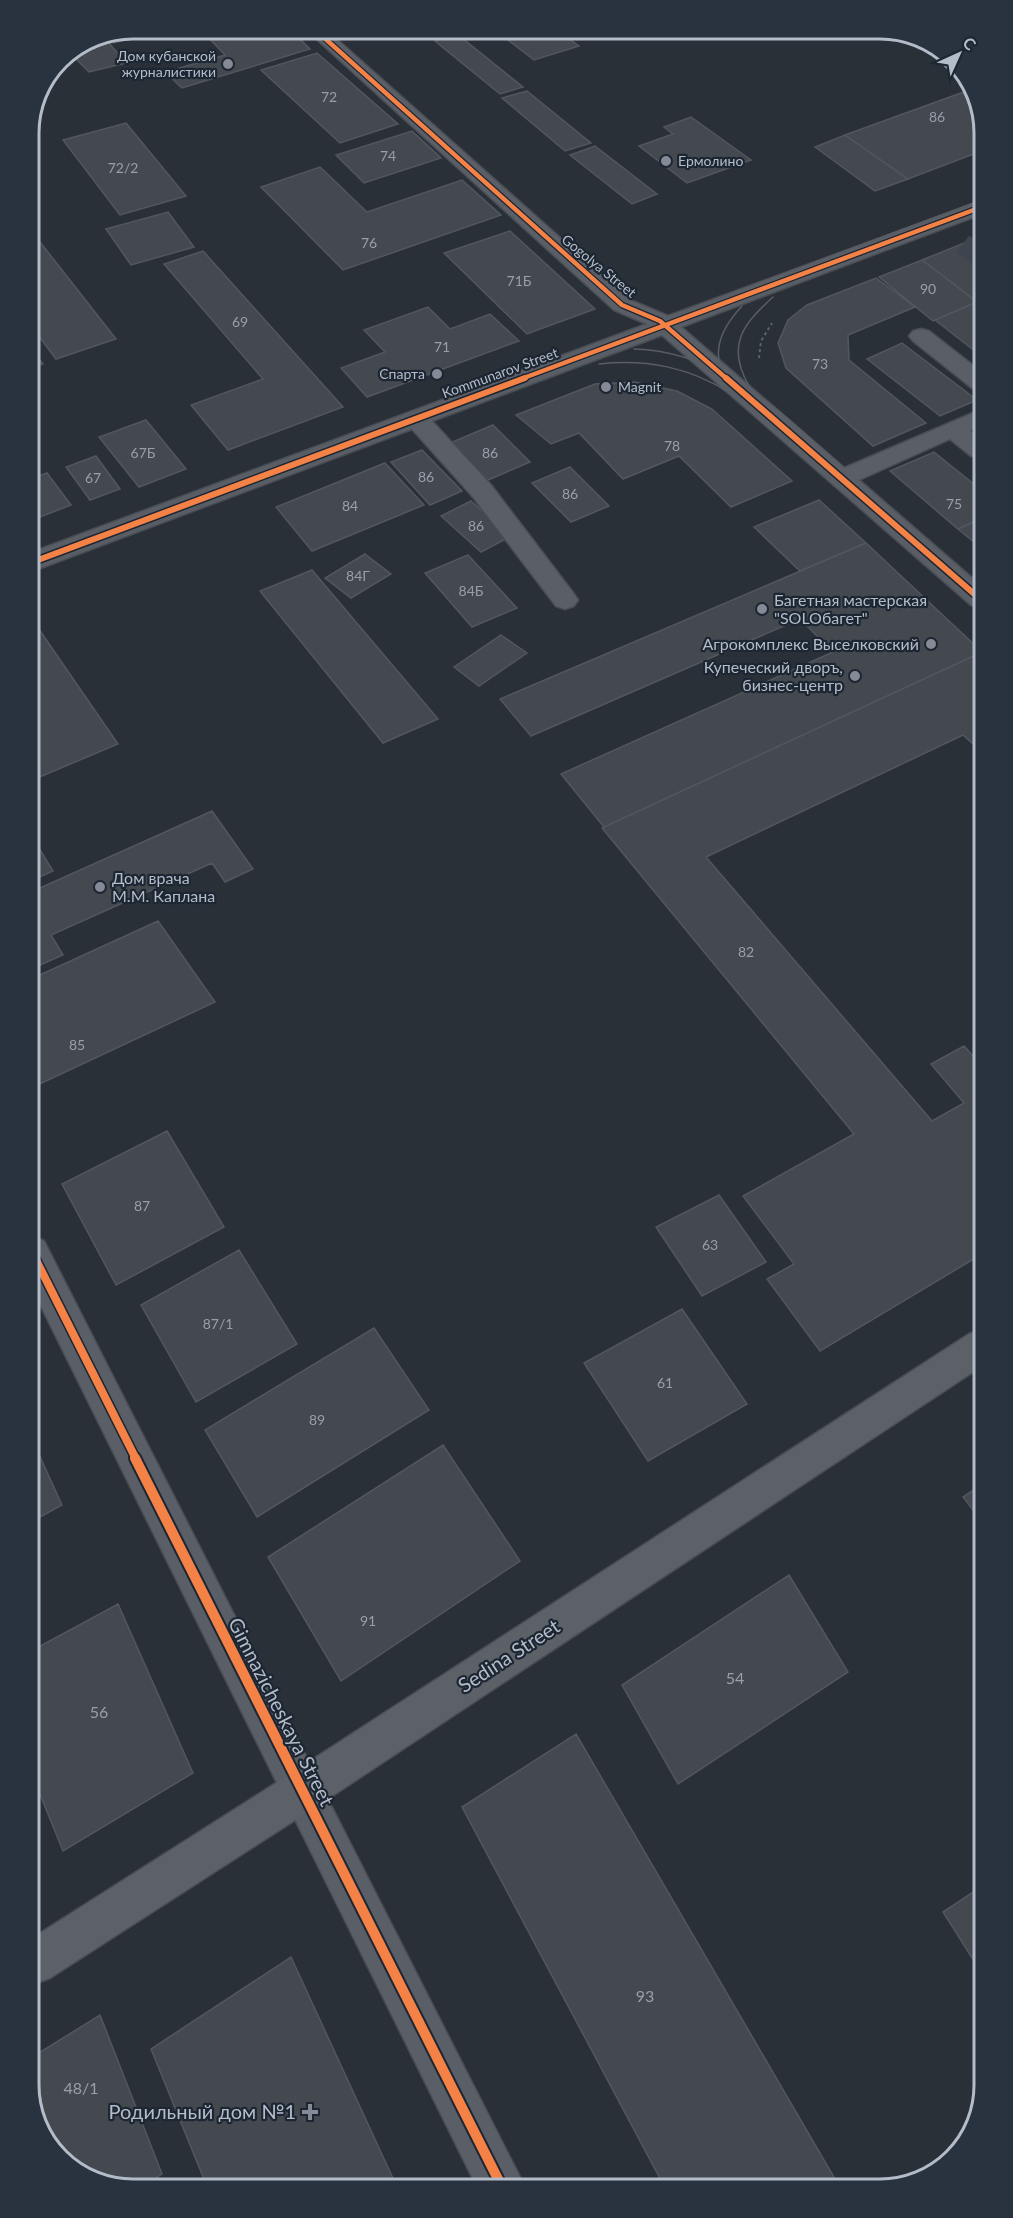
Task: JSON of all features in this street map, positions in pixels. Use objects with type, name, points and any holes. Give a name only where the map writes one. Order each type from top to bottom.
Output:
[{"type":"main road","name":"Sedina Street","points":[[39,1959],[302,1791],[974,1351]]},
{"type":"street","name":"Gogolya Street","points":[[326,39],[622,305],[660,321],[974,594]]},
{"type":"street","name":"Kommunarov Street","points":[[39,560],[666,326],[945,231],[974,212]]},
{"type":"street","points":[[921,336],[974,378]]},
{"type":"street","points":[[416,419],[482,491],[565,600]]},
{"type":"street","points":[[842,478],[974,420]]},
{"type":"street","points":[[952,429],[974,446]]},
{"type":"street","name":"Gimnazicheskaya Street","points":[[39,1266],[498,2179]]},
{"type":"path","points":[[758,366],[761,341],[773,321]]},
{"type":"building","name":"Дом кубанской журналистики","points":[[210,39],[300,39],[310,49],[182,88],[165,72],[225,55]]},
{"type":"building","points":[[463,39],[523,87],[500,94],[435,41]]},
{"type":"building","points":[[507,39],[570,39],[579,46],[534,60]]},
{"type":"building","points":[[109,43],[126,63],[89,72],[76,59],[102,44]]},
{"type":"building","points":[[317,53],[398,124],[340,143],[261,70]]},
{"type":"building","points":[[527,91],[591,143],[565,151],[502,98]]},
{"type":"building","points":[[964,92],[973,120],[974,154],[908,179],[845,135]]},
{"type":"building","points":[[691,117],[751,160],[687,183],[639,146],[673,134],[664,127]]},
{"type":"building","points":[[126,123],[186,196],[120,215],[63,140]]},
{"type":"building","points":[[412,131],[441,158],[364,183],[336,155]]},
{"type":"building","points":[[845,135],[908,179],[875,191],[815,147]]},
{"type":"building","points":[[595,146],[657,194],[632,204],[570,155]]},
{"type":"building","points":[[320,167],[367,212],[462,180],[501,215],[343,270],[261,187]]},
{"type":"building","points":[[168,212],[194,247],[131,265],[106,229]]},
{"type":"building","points":[[510,231],[595,309],[527,334],[444,253]]},
{"type":"building","points":[[974,239],[974,299],[922,260]]},
{"type":"building","points":[[39,241],[116,339],[56,359],[39,336]]},
{"type":"building","points":[[203,251],[343,407],[228,450],[191,405],[263,379],[164,264]]},
{"type":"building","points":[[922,260],[974,300],[974,303],[933,321],[879,277]]},
{"type":"building","points":[[876,278],[915,307],[848,335],[849,360],[926,423],[873,446],[786,368],[778,343],[788,320],[807,305]]},
{"type":"building","points":[[974,303],[974,350],[935,320]]},
{"type":"building","points":[[428,307],[450,329],[490,314],[519,341],[367,397],[341,368],[385,352],[364,330]]},
{"type":"building","points":[[902,343],[974,398],[974,401],[940,416],[867,359]]},
{"type":"building","points":[[635,382],[677,391],[712,409],[792,481],[731,507],[679,456],[623,479],[579,433],[551,444],[516,415],[595,384]]},
{"type":"building","points":[[146,420],[186,469],[139,487],[99,437]]},
{"type":"building","points":[[493,425],[530,462],[488,480],[450,443]]},
{"type":"building","points":[[422,450],[462,491],[430,505],[391,462]]},
{"type":"building","points":[[934,452],[974,484],[974,522],[958,529],[890,471]]},
{"type":"building","points":[[96,456],[120,489],[90,500],[66,467]]},
{"type":"building","points":[[385,463],[424,505],[312,551],[276,507]]},
{"type":"building","points":[[570,467],[609,506],[571,522],[532,483]]},
{"type":"building","points":[[47,473],[71,505],[39,517],[39,476]]},
{"type":"building","points":[[819,500],[866,543],[800,571],[754,527]]},
{"type":"building","points":[[471,501],[511,536],[481,552],[441,516]]},
{"type":"building","points":[[974,522],[974,542],[958,529]]},
{"type":"building","name":"Купеческий дворъ, бизнес-центр","points":[[866,543],[974,644],[974,656],[602,828],[604,827],[561,774],[833,652],[800,619],[531,736],[500,699]]},
{"type":"building","points":[[365,554],[391,574],[351,598],[325,578]]},
{"type":"building","points":[[468,555],[517,608],[472,627],[425,573]]},
{"type":"building","points":[[312,570],[438,719],[383,743],[260,591]]},
{"type":"building","points":[[39,629],[118,744],[39,777]]},
{"type":"building","points":[[501,635],[527,653],[479,686],[454,667]]},
{"type":"building","points":[[974,656],[974,745],[963,735],[706,857],[932,1121],[964,1103],[931,1064],[964,1046],[974,1057],[974,1259],[820,1351],[767,1279],[794,1264],[743,1196],[854,1134],[602,828]]},
{"type":"building","name":"Дом врача М.М. Каплана","points":[[212,811],[253,869],[225,882],[212,863],[51,935],[63,955],[39,966],[39,888]]},
{"type":"building","points":[[39,848],[53,871],[39,877]]},
{"type":"building","points":[[158,921],[215,1002],[39,1084],[39,975]]},
{"type":"building","points":[[167,1131],[224,1227],[116,1285],[62,1184]]},
{"type":"building","points":[[719,1195],[766,1262],[702,1296],[656,1227]]},
{"type":"building","points":[[239,1250],[297,1344],[196,1402],[141,1305]]},
{"type":"building","points":[[682,1309],[747,1404],[648,1461],[584,1363]]},
{"type":"building","points":[[374,1328],[429,1410],[257,1517],[205,1430]]},
{"type":"building","points":[[443,1445],[520,1561],[341,1681],[268,1557]]},
{"type":"building","points":[[39,1454],[62,1505],[39,1518]]},
{"type":"building","points":[[974,1490],[974,1511],[963,1497]]},
{"type":"building","points":[[789,1575],[848,1672],[678,1784],[622,1685]]},
{"type":"building","points":[[118,1604],[193,1773],[63,1851],[39,1792],[39,1647]]},
{"type":"building","points":[[576,1734],[835,2179],[660,2179],[462,1807]]},
{"type":"building","points":[[974,1892],[974,1961],[943,1912]]},
{"type":"building","name":"Родильный дом №1","points":[[291,1957],[393,2179],[204,2179],[151,2049]]},
{"type":"building","points":[[100,2015],[162,2174],[154,2179],[114,2177],[91,2169],[66,2152],[44,2116],[39,2086],[39,2053]]},
{"type":"tunnel","points":[[963,244],[974,252]]},
{"type":"tram line","points":[[39,552],[974,203]]},
{"type":"tram line","points":[[39,567],[974,216]]},
{"type":"tram line","points":[[749,386],[742,372],[738,348],[746,327],[773,297]]},
{"type":"tram line","points":[[722,373],[718,355],[719,345],[727,326],[742,306]]},
{"type":"tram line","points":[[634,349],[667,353],[697,361],[722,373]]},
{"type":"tram line","points":[[599,364],[634,363],[667,367],[699,377],[730,393]]},
{"type":"tram line","points":[[722,373],[775,408],[974,582]]},
{"type":"tram line","points":[[722,373],[728,388],[974,606]]},
{"type":"cycle path","points":[[326,39],[622,305],[660,321],[974,594]]},
{"type":"cycle path","points":[[39,560],[974,210]]},
{"type":"cycle path","points":[[39,1266],[498,2179]]},
{"type":"place","name":"Дом кубанской журналистики","points":[[228,64]]},
{"type":"place","name":"Ермолино","points":[[666,161]]},
{"type":"place","name":"Спарта","points":[[437,374]]},
{"type":"place","name":"Magnit","points":[[606,387]]},
{"type":"place","name":"Багетная мастерская \"SOLOбагет\"","points":[[762,609]]},
{"type":"place","name":"Агрокомплекс Выселковский","points":[[931,644]]},
{"type":"place","name":"Купеческий дворъ, бизнес-центр","points":[[855,676]]},
{"type":"place","name":"Дом врача М.М. Каплана","points":[[100,887]]},
{"type":"place","name":"Родильный дом №1","points":[[310,2112]]}]
